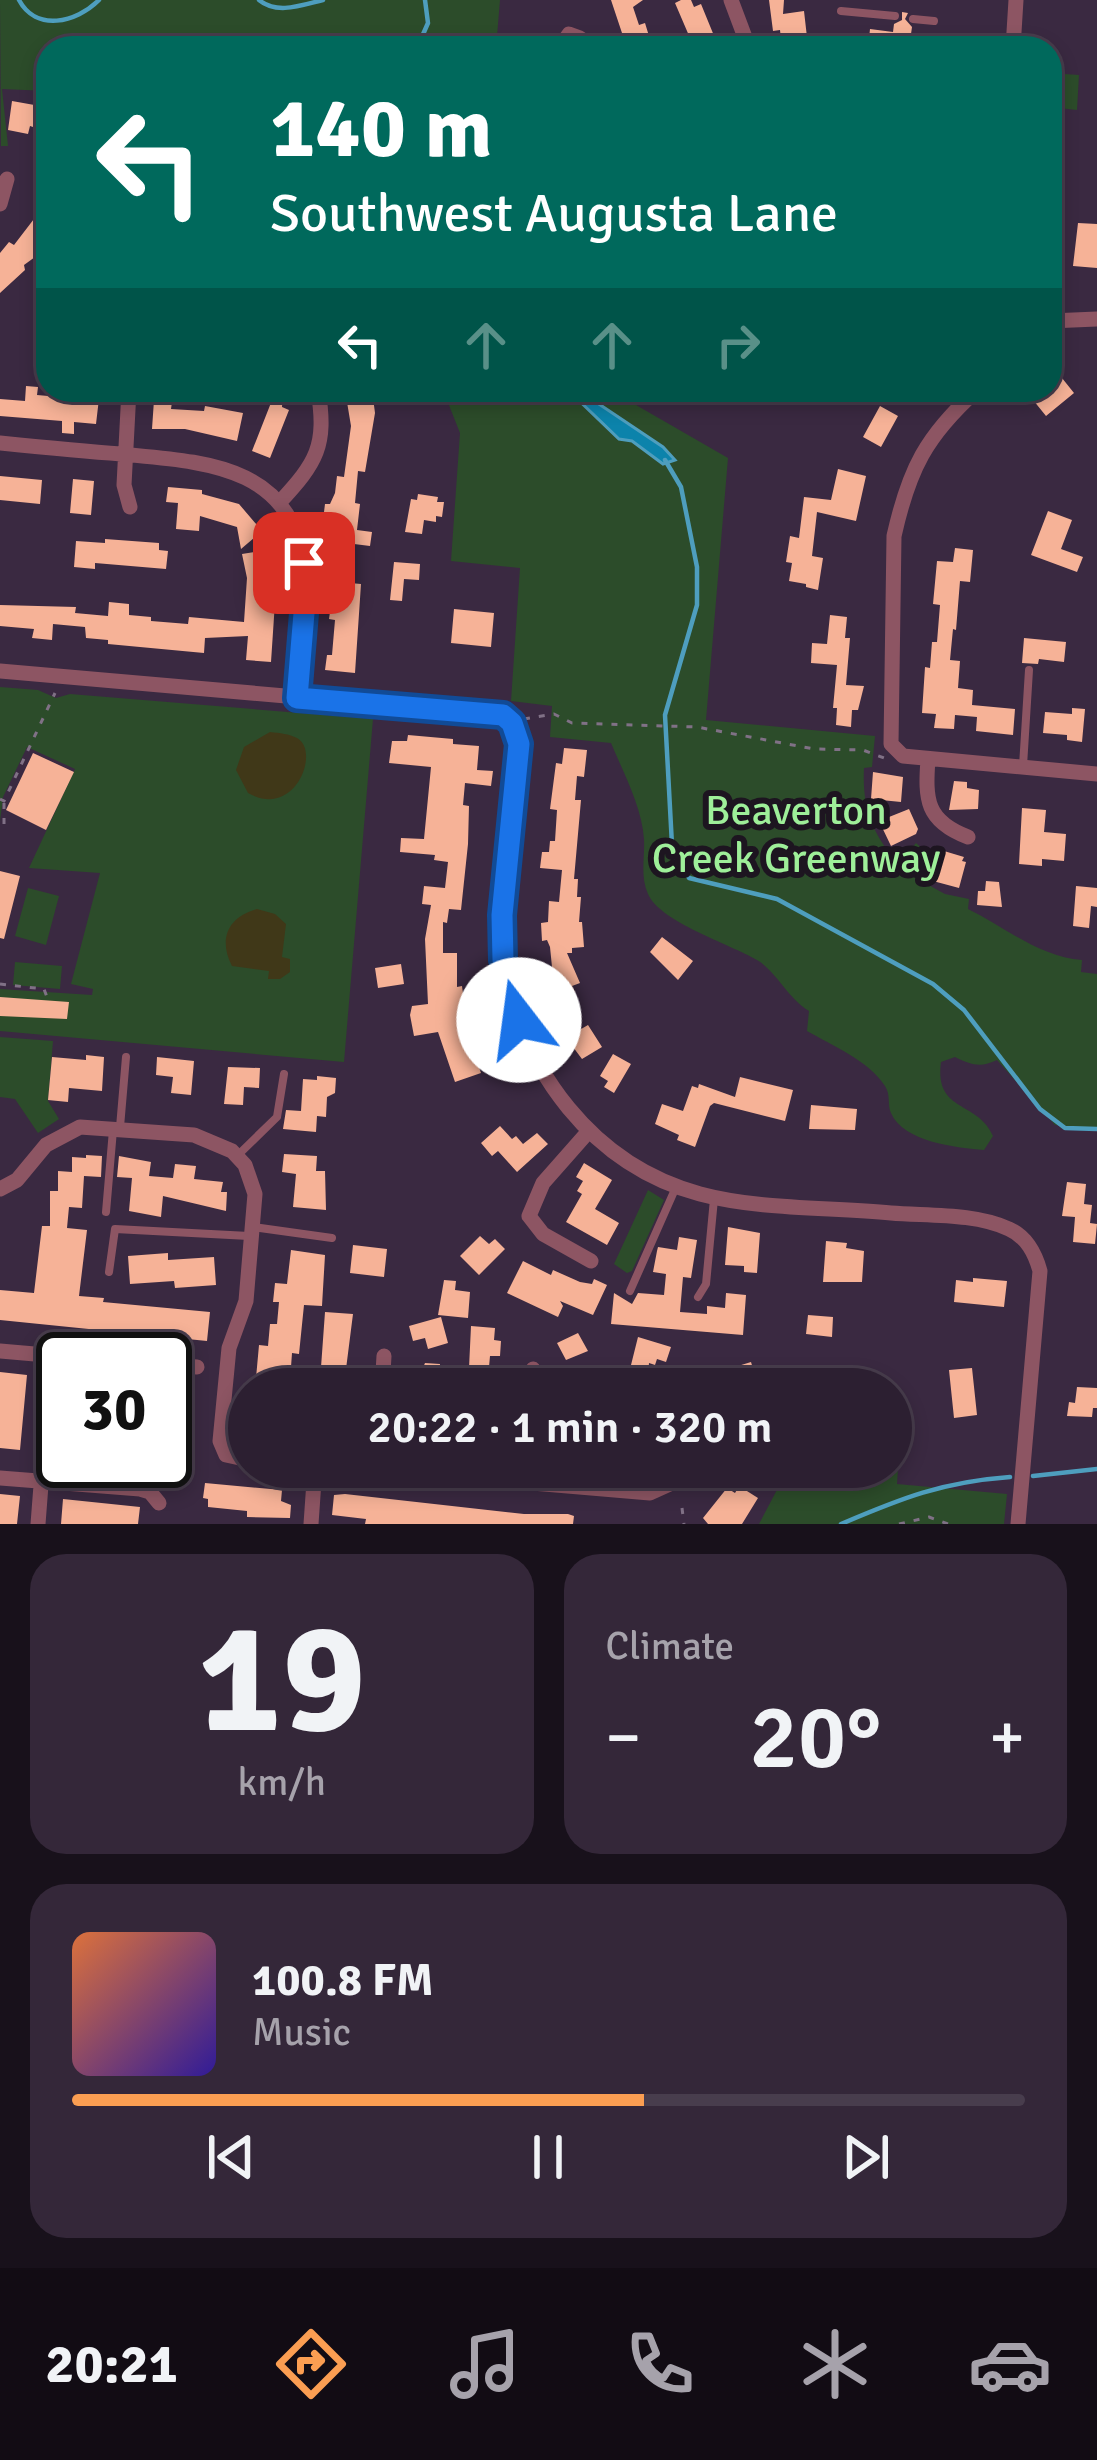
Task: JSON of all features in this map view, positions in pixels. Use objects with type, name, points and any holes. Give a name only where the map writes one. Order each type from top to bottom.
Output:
[{"type":"street","points":[[731,0],[744,36]]},
{"type":"street","points":[[1014,36],[1016,0]]},
{"type":"street","points":[[0,204],[7,179]]},
{"type":"street","points":[[1062,320],[1097,319]]},
{"type":"street","points":[[128,402],[124,485],[130,507]]},
{"type":"street","points":[[279,502],[307,472],[321,447],[320,402]]},
{"type":"street","points":[[964,402],[940,424],[916,463],[894,536],[890,736],[896,753],[1097,774]]},
{"type":"street","points":[[0,443],[193,460],[260,483],[279,502],[304,563],[297,698]]},
{"type":"street","points":[[0,671],[519,720],[502,915],[503,960],[519,1020],[563,1103],[588,1132],[637,1170],[676,1186],[714,1197],[972,1220],[1010,1229],[1027,1242],[1040,1271],[1018,1524]]},
{"type":"street","points":[[928,759],[930,810],[946,828],[968,836]]},
{"type":"street","points":[[0,1190],[68,1130],[116,1128],[194,1136],[236,1156],[251,1176],[255,1194],[246,1301],[229,1348],[221,1450],[228,1455]]},
{"type":"street","points":[[588,1132],[543,1184],[529,1216],[543,1234],[591,1262]]},
{"type":"street","points":[[0,1351],[36,1355]]},
{"type":"street","points":[[384,1368],[385,1356]]},
{"type":"street","points":[[192,1367],[196,1367]]},
{"type":"street","points":[[0,1478],[36,1481]]},
{"type":"street","points":[[38,1524],[41,1488]]},
{"type":"street","points":[[128,1488],[150,1492],[162,1502],[160,1524]]},
{"type":"street","points":[[310,1524],[313,1488]]},
{"type":"street","points":[[615,1488],[650,1493],[658,1488]]},
{"type":"lane","points":[[841,11],[895,16]]},
{"type":"lane","points":[[913,19],[934,21]]},
{"type":"lane","points":[[1023,767],[1029,670]]},
{"type":"lane","points":[[106,1212],[126,1057]]},
{"type":"lane","points":[[236,1156],[278,1117],[284,1074]]},
{"type":"lane","points":[[630,1291],[676,1186]]},
{"type":"lane","points":[[698,1297],[706,1284],[714,1197]]},
{"type":"lane","points":[[110,1272],[115,1229],[332,1238]]},
{"type":"path","points":[[4,824],[2,800],[57,689]]},
{"type":"path","points":[[519,720],[554,714],[572,723],[697,727],[872,754]]},
{"type":"path","points":[[0,984],[44,989],[48,1000]]},
{"type":"path","points":[[682,1508],[684,1524]]},
{"type":"path","points":[[899,1524],[929,1517],[948,1524]]},
{"type":"green space","points":[[0,0],[500,0],[497,36],[36,36],[36,90],[2,89],[8,146],[1,146]]},
{"type":"green space","points":[[1062,74],[1079,75],[1077,110],[1062,108]]},
{"type":"green space","name":"Beaverton Creek Greenway","points":[[448,402],[631,402],[728,458],[706,720],[875,736],[872,767],[864,768],[867,808],[881,841],[898,863],[916,843],[931,856],[923,882],[945,894],[969,899],[968,909],[1037,947],[1082,960],[1081,972],[1097,974],[1097,1129],[1055,1125],[997,1060],[976,1064],[955,1057],[941,1062],[944,1090],[986,1125],[993,1136],[984,1150],[946,1145],[907,1131],[890,1110],[887,1089],[878,1077],[807,1031],[809,1011],[764,965],[681,923],[655,904],[644,880],[640,815],[611,743],[550,737],[552,706],[511,701],[520,568],[451,561],[460,433]]},
{"type":"green space","points":[[0,687],[38,690],[56,698],[70,694],[373,719],[344,1062],[0,1031],[0,989],[92,995],[93,989],[71,984],[100,873],[29,868],[75,769],[27,747],[3,797],[0,821]]},
{"type":"green space","points":[[28,888],[59,896],[46,945],[15,936]]},
{"type":"green space","points":[[15,962],[62,966],[60,989],[13,985]]},
{"type":"green space","points":[[0,1037],[53,1041],[48,1101],[59,1119],[38,1133],[15,1099],[0,1097]]},
{"type":"green space","points":[[648,1190],[664,1200],[627,1273],[614,1264]]},
{"type":"green space","points":[[912,1485],[1007,1494],[1004,1524],[759,1524],[778,1488]]},
{"type":"sand","points":[[270,732],[297,738],[306,756],[299,780],[290,791],[265,799],[248,793],[236,770],[244,747]]},
{"type":"sand","points":[[257,909],[275,914],[286,924],[282,957],[290,959],[290,972],[280,979],[268,979],[269,971],[232,966],[228,956],[228,930],[239,917]]},
{"type":"water","points":[[580,402],[596,402],[675,460],[663,464],[632,441],[619,439]]},
{"type":"building","points":[[611,0],[643,0],[633,7],[649,36],[623,36]]},
{"type":"building","points":[[691,0],[694,7],[701,4],[714,36],[689,36],[675,3]]},
{"type":"building","points":[[769,0],[784,0],[783,14],[804,11],[807,36],[781,36],[780,30],[773,31]]},
{"type":"building","points":[[902,12],[908,13],[905,19],[911,34],[928,36],[869,36],[870,29],[893,32],[894,24],[902,20]]},
{"type":"building","points":[[12,101],[36,105],[36,128],[30,126],[28,134],[8,130]]},
{"type":"building","points":[[36,216],[36,255],[0,293],[0,253],[9,242],[14,245]]},
{"type":"building","points":[[1078,223],[1097,224],[1097,268],[1073,266]]},
{"type":"building","points":[[1062,378],[1074,393],[1046,416],[1035,402],[1062,402]]},
{"type":"building","points":[[26,386],[36,387],[36,402],[99,402],[96,424],[74,422],[74,434],[62,433],[62,421],[0,416],[0,399],[25,401]]},
{"type":"building","points":[[154,402],[172,402],[171,409],[204,411],[205,406],[243,413],[237,441],[185,429],[152,429]]},
{"type":"building","points":[[271,402],[282,402],[289,410],[270,458],[252,451]]},
{"type":"building","points":[[347,402],[374,402],[365,472],[358,471],[355,503],[360,504],[357,530],[372,532],[370,546],[354,544],[350,583],[361,584],[355,673],[325,670],[327,655],[332,655],[335,620],[329,619],[336,568],[330,567],[328,553],[331,520],[323,520],[337,476],[344,477],[351,426]]},
{"type":"building","points":[[880,406],[898,416],[881,447],[863,437]]},
{"type":"building","points":[[838,469],[866,476],[856,521],[817,512],[812,556],[823,558],[818,590],[789,581],[790,536],[799,538],[804,497],[831,500]]},
{"type":"building","points":[[0,476],[42,480],[40,504],[0,500]]},
{"type":"building","points":[[73,479],[94,481],[91,515],[70,513]]},
{"type":"building","points":[[168,487],[202,490],[202,494],[239,504],[262,531],[241,549],[237,527],[200,516],[199,531],[176,529],[178,503],[166,502]]},
{"type":"building","points":[[418,494],[444,502],[442,517],[436,516],[436,522],[424,520],[422,534],[405,532],[411,499],[417,500]]},
{"type":"building","points":[[1048,511],[1072,520],[1061,549],[1083,557],[1077,572],[1031,555]]},
{"type":"building","points":[[105,539],[159,543],[159,550],[168,551],[166,569],[95,563],[95,569],[74,567],[76,541],[105,543]]},
{"type":"building","points":[[955,548],[973,550],[970,582],[960,581],[953,629],[950,660],[960,661],[958,688],[973,690],[972,705],[1015,709],[1013,735],[976,731],[977,717],[955,715],[954,729],[934,728],[936,714],[922,713],[925,667],[930,668],[932,642],[937,642],[940,605],[933,604],[937,561],[953,562]]},
{"type":"building","points":[[266,550],[276,587],[271,662],[246,660],[248,636],[205,638],[204,653],[108,644],[108,640],[86,638],[85,627],[53,624],[52,640],[32,638],[34,629],[0,626],[0,605],[76,607],[75,613],[108,616],[109,602],[129,604],[129,615],[151,617],[151,621],[188,624],[189,617],[244,622],[247,578],[242,554]]},
{"type":"building","points":[[394,562],[420,564],[419,580],[404,579],[402,601],[390,600]]},
{"type":"building","points":[[454,609],[494,613],[491,647],[451,643]]},
{"type":"building","points":[[830,615],[847,617],[846,685],[864,686],[858,710],[852,710],[851,727],[836,725],[837,665],[811,663],[812,643],[827,644]]},
{"type":"building","points":[[1024,638],[1066,642],[1064,662],[1022,663]]},
{"type":"building","points":[[1072,708],[1085,709],[1082,742],[1043,733],[1045,712],[1072,714]]},
{"type":"building","points":[[408,735],[479,746],[477,770],[493,771],[491,786],[465,783],[468,844],[461,910],[449,909],[447,923],[443,922],[443,953],[457,953],[457,987],[462,986],[464,1001],[475,1000],[477,1019],[471,1020],[480,1045],[476,1059],[481,1073],[455,1082],[438,1032],[414,1036],[410,1015],[412,1006],[428,1004],[425,939],[431,905],[422,904],[424,886],[445,888],[448,862],[434,860],[435,855],[400,852],[401,838],[424,839],[431,767],[389,763],[392,741],[407,741]]},
{"type":"building","points":[[564,748],[587,750],[584,777],[577,776],[575,800],[581,800],[574,879],[578,879],[577,897],[581,897],[584,947],[567,953],[580,983],[572,986],[575,992],[551,1003],[542,971],[552,967],[550,947],[547,940],[542,941],[541,923],[548,922],[549,901],[559,902],[562,870],[540,868],[542,852],[549,852],[550,841],[555,841],[557,810],[550,809],[556,763],[562,764]]},
{"type":"building","points":[[33,753],[74,772],[46,830],[6,810]]},
{"type":"building","points":[[873,772],[903,777],[901,802],[871,799]]},
{"type":"building","points":[[954,781],[979,790],[978,809],[949,810]]},
{"type":"building","points":[[1022,808],[1046,810],[1044,832],[1066,834],[1064,861],[1019,864]]},
{"type":"building","points":[[909,809],[916,834],[891,846],[879,821]]},
{"type":"building","points":[[944,851],[964,857],[959,888],[933,881]]},
{"type":"building","points":[[0,871],[20,876],[4,939],[0,938]]},
{"type":"building","points":[[986,881],[999,882],[1002,907],[977,905],[978,891],[985,891]]},
{"type":"building","points":[[1076,886],[1097,888],[1097,907],[1091,906],[1089,928],[1073,926]]},
{"type":"building","points":[[662,937],[693,961],[678,980],[650,952]]},
{"type":"building","points":[[401,964],[404,984],[378,988],[375,968]]},
{"type":"building","points":[[0,997],[69,1002],[67,1019],[0,1016]]},
{"type":"building","points":[[588,1025],[602,1047],[582,1059],[573,1047],[567,1051],[558,1037],[573,1027],[576,1032]]},
{"type":"building","points":[[613,1054],[631,1064],[614,1093],[604,1087],[608,1081],[600,1076]]},
{"type":"building","points":[[86,1055],[104,1057],[102,1091],[69,1088],[68,1102],[48,1100],[52,1057],[86,1060]]},
{"type":"building","points":[[157,1057],[194,1061],[191,1095],[171,1093],[173,1077],[156,1075]]},
{"type":"building","points":[[228,1067],[260,1068],[259,1088],[244,1087],[243,1105],[224,1104]]},
{"type":"building","points":[[317,1076],[336,1078],[335,1093],[327,1097],[326,1117],[317,1116],[316,1132],[283,1129],[286,1110],[301,1111],[303,1079],[317,1080]]},
{"type":"building","points":[[740,1077],[793,1090],[785,1121],[714,1103],[695,1147],[655,1124],[662,1104],[683,1111],[692,1086],[699,1084],[735,1097]]},
{"type":"building","points":[[811,1105],[857,1109],[855,1130],[809,1129]]},
{"type":"building","points":[[500,1126],[523,1144],[537,1133],[548,1144],[517,1172],[498,1151],[492,1156],[481,1143]]},
{"type":"building","points":[[284,1154],[317,1156],[316,1171],[325,1171],[326,1210],[293,1207],[296,1174],[282,1172]]},
{"type":"building","points":[[102,1156],[101,1177],[84,1176],[82,1208],[69,1207],[67,1228],[87,1230],[79,1296],[210,1312],[207,1341],[192,1339],[192,1332],[118,1332],[0,1320],[0,1290],[34,1293],[42,1226],[50,1226],[50,1191],[58,1191],[58,1171],[72,1172],[72,1157]]},
{"type":"building","points":[[119,1156],[151,1162],[149,1176],[173,1178],[175,1164],[196,1166],[194,1179],[223,1182],[226,1211],[163,1196],[161,1217],[129,1211],[132,1178],[117,1177]]},
{"type":"building","points":[[584,1163],[612,1180],[595,1209],[619,1223],[607,1245],[566,1222],[582,1194],[577,1191],[583,1181],[576,1177]]},
{"type":"building","points":[[1067,1182],[1086,1184],[1084,1204],[1092,1205],[1090,1223],[1097,1224],[1095,1244],[1073,1242],[1075,1217],[1062,1216]]},
{"type":"building","points":[[728,1227],[760,1233],[757,1273],[744,1272],[744,1266],[725,1265]]},
{"type":"building","points":[[480,1236],[489,1244],[495,1239],[505,1249],[479,1275],[460,1256]]},
{"type":"building","points":[[679,1237],[697,1240],[691,1278],[683,1277],[680,1312],[707,1314],[707,1306],[725,1308],[726,1293],[746,1295],[743,1335],[611,1324],[614,1293],[632,1304],[638,1293],[664,1295],[666,1274],[653,1272],[658,1247],[677,1250]]},
{"type":"building","points":[[826,1241],[864,1251],[862,1282],[823,1282]]},
{"type":"building","points":[[353,1245],[387,1249],[384,1277],[350,1273]]},
{"type":"building","points":[[291,1250],[325,1255],[322,1306],[304,1305],[299,1354],[292,1353],[291,1368],[257,1368],[259,1345],[268,1346],[270,1324],[277,1324],[275,1283],[287,1284]]},
{"type":"building","points":[[168,1253],[168,1260],[214,1257],[216,1285],[130,1284],[128,1256]]},
{"type":"building","points":[[523,1261],[551,1275],[553,1270],[580,1282],[592,1284],[594,1279],[607,1285],[593,1315],[560,1301],[558,1317],[507,1293]]},
{"type":"building","points":[[973,1278],[1007,1281],[1004,1307],[954,1302],[956,1280],[973,1282]]},
{"type":"building","points":[[444,1280],[456,1281],[455,1290],[470,1292],[468,1318],[438,1315]]},
{"type":"building","points":[[325,1312],[353,1314],[346,1368],[321,1368]]},
{"type":"building","points":[[808,1315],[833,1317],[832,1337],[806,1334]]},
{"type":"building","points":[[441,1317],[448,1343],[428,1349],[425,1338],[413,1341],[409,1326]]},
{"type":"building","points":[[471,1326],[495,1328],[494,1340],[501,1341],[500,1356],[490,1356],[489,1368],[469,1368]]},
{"type":"building","points":[[578,1333],[588,1351],[566,1360],[557,1343]]},
{"type":"building","points":[[638,1337],[671,1347],[666,1362],[657,1359],[649,1368],[630,1368]]},
{"type":"building","points":[[972,1368],[977,1415],[954,1418],[949,1370]]},
{"type":"building","points":[[0,1372],[27,1375],[20,1450],[0,1448]]},
{"type":"building","points":[[1077,1387],[1097,1388],[1092,1417],[1067,1416]]},
{"type":"building","points":[[205,1483],[282,1490],[281,1501],[291,1505],[290,1518],[247,1517],[247,1511],[208,1507],[208,1499],[203,1498]]},
{"type":"building","points":[[727,1488],[735,1493],[742,1488],[758,1498],[742,1524],[708,1524],[703,1518]]},
{"type":"building","points":[[0,1494],[20,1496],[17,1524],[0,1524]]},
{"type":"building","points":[[334,1495],[574,1516],[573,1524],[365,1524],[366,1519],[332,1515]]},
{"type":"building","points":[[63,1499],[140,1507],[138,1524],[61,1524]]},
{"type":"waterway","points":[[19,0],[35,17],[57,21],[99,0]]},
{"type":"waterway","points":[[259,0],[282,8],[323,0]]},
{"type":"waterway","points":[[422,36],[428,23],[425,0]]},
{"type":"waterway","points":[[665,460],[681,487],[697,567],[697,605],[665,715],[672,845],[689,878],[777,899],[933,984],[964,1010],[1040,1109],[1065,1128],[1097,1129]]},
{"type":"waterway","points":[[1033,1476],[1097,1469]]},
{"type":"waterway","points":[[841,1524],[923,1493],[1010,1477]]},
{"type":"route","points":[[304,563],[297,698],[503,715],[517,733],[502,915],[503,960],[519,1020]]}]
